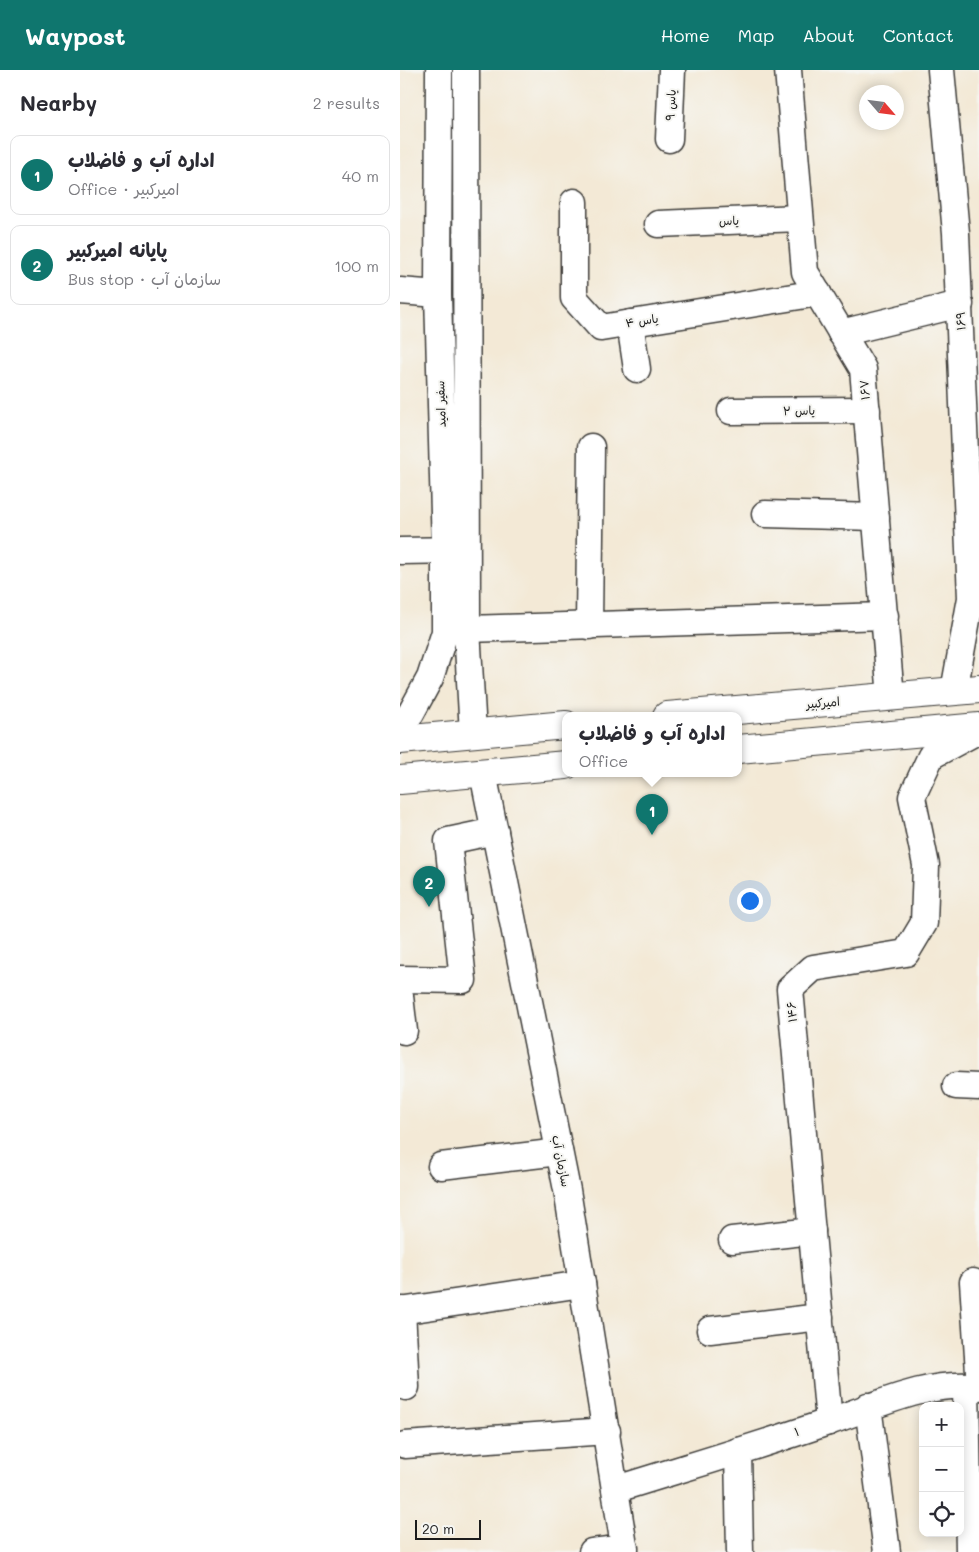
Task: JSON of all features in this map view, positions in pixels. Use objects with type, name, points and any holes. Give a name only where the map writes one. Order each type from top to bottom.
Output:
[{"type":"main road","name":"امیرکبیر","points":[[715,712],[967,690]]},
{"type":"main road","points":[[400,740],[562,725]]},
{"type":"main road","points":[[742,749],[979,729]]},
{"type":"main road","points":[[400,780],[562,765]]},
{"type":"street","name":"سفیر امید","points":[[439,70],[438,294],[456,551],[467,629],[473,733]]},
{"type":"street","name":"سفیر امید","points":[[400,727],[411,713],[430,678],[445,632],[456,551],[466,70]]},
{"type":"street","name":"یاس ۹","points":[[665,70],[669,140]]},
{"type":"street","name":"۱۶۷","points":[[788,70],[804,272],[863,369],[891,697]]},
{"type":"street","name":"۱۶۹","points":[[941,70],[956,233],[973,613],[967,690]]},
{"type":"street","name":"یاس ۴","points":[[574,202],[574,298],[601,328],[818,294]]},
{"type":"street","name":"یاس","points":[[658,224],[800,218]]},
{"type":"street","points":[[400,291],[438,294]]},
{"type":"street","points":[[842,333],[960,304]]},
{"type":"street","points":[[630,323],[638,369]]},
{"type":"street","name":"یاس ۲","points":[[731,411],[867,410]]},
{"type":"street","points":[[590,626],[591,447]]},
{"type":"street","points":[[765,514],[876,517]]},
{"type":"street","points":[[400,551],[456,551]]},
{"type":"street","points":[[467,629],[884,616]]},
{"type":"street","name":"۱۴۶","points":[[830,1422],[790,989],[813,968],[906,952],[924,923],[926,865],[912,797],[931,756],[979,729]]},
{"type":"street","name":"سازمان آب","points":[[483,773],[559,1152],[617,1489],[625,1550]]},
{"type":"street","points":[[400,979],[463,980],[448,841],[495,831]]},
{"type":"street","points":[[400,996],[404,1031]]},
{"type":"street","points":[[441,1166],[559,1152]]},
{"type":"street","points":[[732,1240],[812,1232]]},
{"type":"street","points":[[969,1552],[975,1382],[973,1282]]},
{"type":"street","points":[[406,1387],[401,1310],[582,1284]]},
{"type":"street","points":[[710,1330],[820,1317]]},
{"type":"street","name":"۱","points":[[617,1489],[830,1422],[885,1400],[975,1382]]},
{"type":"street","points":[[868,1406],[887,1552]]},
{"type":"street","points":[[405,1445],[607,1431]]},
{"type":"street","points":[[738,1451],[740,1552]]},
{"type":"street","points":[[592,1552],[625,1550]]},
{"type":"place","name":"اداره آب و فاضلاب","points":[[652,835]]},
{"type":"place","name":"پایانه امیرکبیر","points":[[429,907]]}]
